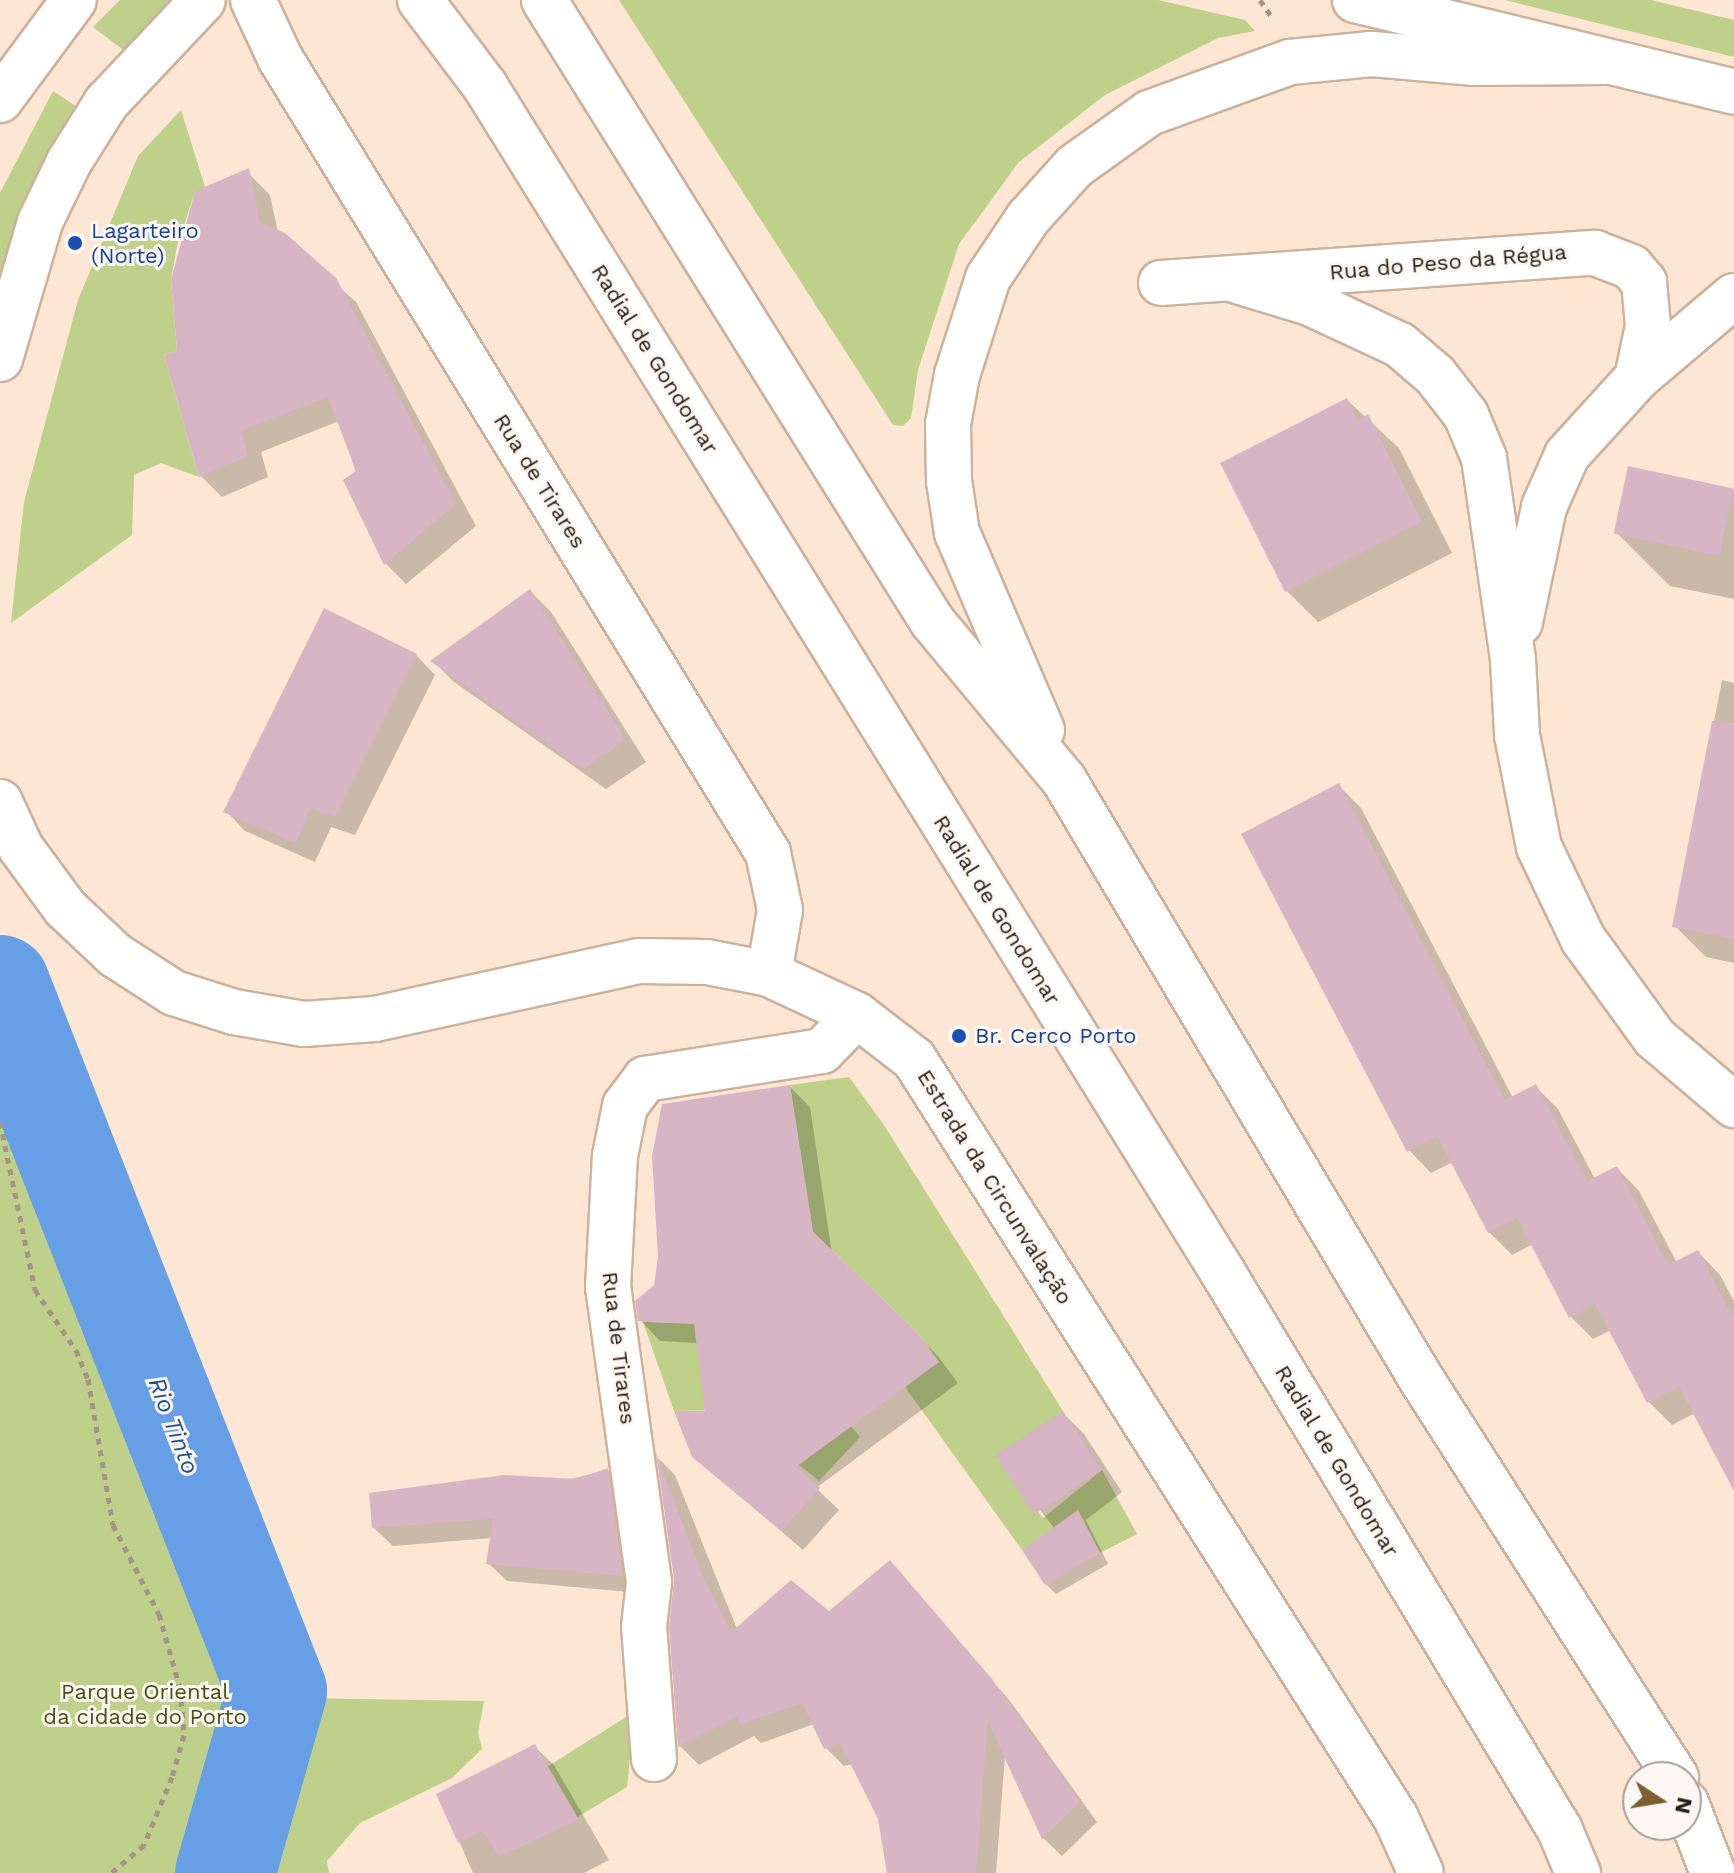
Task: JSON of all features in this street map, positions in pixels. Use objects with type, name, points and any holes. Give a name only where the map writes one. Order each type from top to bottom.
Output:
[{"type":"main road","points":[[0,100],[74,0]]},
{"type":"main road","points":[[0,359],[40,222],[69,162],[106,103],[203,0]]},
{"type":"main road","name":"Rua de Tirares","points":[[253,0],[288,71],[768,853],[780,910],[769,974]]},
{"type":"main road","name":"Radial de Gondomar","points":[[420,0],[485,86],[1222,1271],[1560,1830],[1578,1873]]},
{"type":"main road","points":[[1355,0],[1734,92]]},
{"type":"main road","points":[[553,12],[932,621],[1064,780]]},
{"type":"main road","points":[[1604,62],[1475,63],[1372,54],[1290,62],[1149,113],[1075,166],[1028,218],[988,278],[961,362],[948,424],[949,481],[957,533],[1064,780],[1420,1377],[1666,1761]]},
{"type":"main road","name":"Rua do Peso da Régua","points":[[1161,283],[1595,253],[1631,267],[1644,282],[1648,326],[1637,378]]},
{"type":"main road","points":[[1234,280],[1323,308],[1400,345],[1435,375],[1466,415],[1484,458],[1513,660],[1517,735],[1539,847],[1583,939],[1655,1038],[1734,1105]]},
{"type":"main road","points":[[1513,660],[1544,507],[1567,455],[1637,378],[1734,296]]},
{"type":"main road","name":"Estrada da Circunvalação","points":[[0,802],[21,848],[65,908],[115,955],[174,993],[234,1012],[304,1024],[375,1019],[639,961],[707,962],[769,974],[857,1015],[914,1059],[1396,1818],[1421,1873]]},
{"type":"main road","name":"Rua de Tirares","points":[[654,1759],[644,1627],[649,1582],[618,1441],[608,1288],[615,1156],[632,1090],[645,1079],[822,1051],[857,1015]]},
{"type":"main road","points":[[1701,1841],[1713,1873]]},
{"type":"path","points":[[0,1122],[35,1290],[76,1350],[88,1379],[113,1525],[159,1614],[180,1688],[184,1735],[172,1777],[144,1845],[111,1873]]},
{"type":"green space","points":[[120,0],[173,0],[126,52],[93,27]]},
{"type":"green space","points":[[619,0],[1158,0],[1245,20],[1255,31],[1218,38],[1105,95],[1019,162],[959,244],[918,370],[911,418],[903,426],[893,425]]},
{"type":"green space","points":[[1505,0],[1651,0],[1734,20],[1734,57]]},
{"type":"green space","points":[[53,91],[80,109],[0,297],[0,193]]},
{"type":"green space","points":[[181,110],[205,187],[195,192],[177,246],[171,280],[177,351],[164,355],[199,477],[161,463],[134,475],[132,535],[11,623],[24,502],[78,300],[138,156]]},
{"type":"green space","name":"Parque Oriental da cidade do Porto","points":[[0,949],[296,1698],[484,1701],[478,1733],[482,1749],[452,1778],[360,1823],[327,1861],[329,1873],[0,1873]]},
{"type":"green space","points":[[849,1077],[884,1125],[1063,1411],[998,1460],[1043,1518],[1102,1470],[1137,1534],[1100,1553],[1078,1511],[1022,1550],[905,1387],[938,1361],[917,1332],[813,1232],[790,1085]]},
{"type":"green space","points":[[643,1322],[694,1324],[788,1351],[860,1437],[819,1481],[732,1410],[674,1411]]},
{"type":"green space","points":[[626,1717],[634,1720],[627,1787],[576,1818],[547,1767]]},
{"type":"building","points":[[249,168],[260,222],[285,233],[336,278],[456,504],[384,565],[343,480],[356,471],[328,397],[241,431],[248,456],[199,477],[164,355],[177,351],[171,280],[195,191]]},
{"type":"building","points":[[1347,398],[1358,420],[1368,414],[1422,522],[1285,592],[1220,463]]},
{"type":"building","points":[[1628,466],[1734,488],[1719,556],[1614,533]]},
{"type":"building","points":[[530,589],[626,740],[583,769],[430,661]]},
{"type":"building","points":[[324,608],[417,654],[335,817],[311,808],[296,843],[223,812]]},
{"type":"building","points":[[1712,721],[1734,723],[1734,939],[1672,927]]},
{"type":"building","points":[[1339,783],[1505,1100],[1536,1084],[1587,1181],[1617,1166],[1668,1265],[1698,1250],[1734,1320],[1734,1491],[1679,1387],[1647,1403],[1595,1304],[1569,1318],[1517,1218],[1488,1233],[1437,1136],[1407,1152],[1241,834]]},
{"type":"building","points":[[790,1085],[813,1232],[917,1332],[939,1362],[796,1467],[820,1488],[781,1531],[692,1457],[674,1411],[705,1411],[694,1324],[638,1321],[635,1301],[654,1285],[658,1257],[652,1156],[662,1104]]},
{"type":"building","points":[[1063,1411],[1102,1471],[1034,1515],[995,1455]]},
{"type":"building","points":[[656,1453],[703,1577],[731,1632],[791,1580],[829,1611],[890,1560],[992,1679],[1080,1802],[1042,1839],[988,1722],[976,1873],[887,1873],[878,1819],[840,1743],[824,1749],[802,1703],[740,1725],[737,1717],[678,1747],[669,1627],[674,1579]]},
{"type":"building","points":[[608,1468],[623,1576],[486,1564],[493,1519],[372,1528],[369,1493],[504,1475],[578,1479]]},
{"type":"building","points":[[1078,1510],[1100,1553],[1045,1585],[1022,1550]]},
{"type":"building","points":[[535,1744],[579,1820],[498,1857],[483,1831],[458,1843],[436,1794]]},
{"type":"waterway","name":"Rio Tinto","points":[[0,985],[277,1691],[225,1873]]},
{"type":"place","name":"Lagarteiro (Norte)","points":[[75,243]]},
{"type":"place","name":"Br. Cerco Porto","points":[[959,1036]]}]
